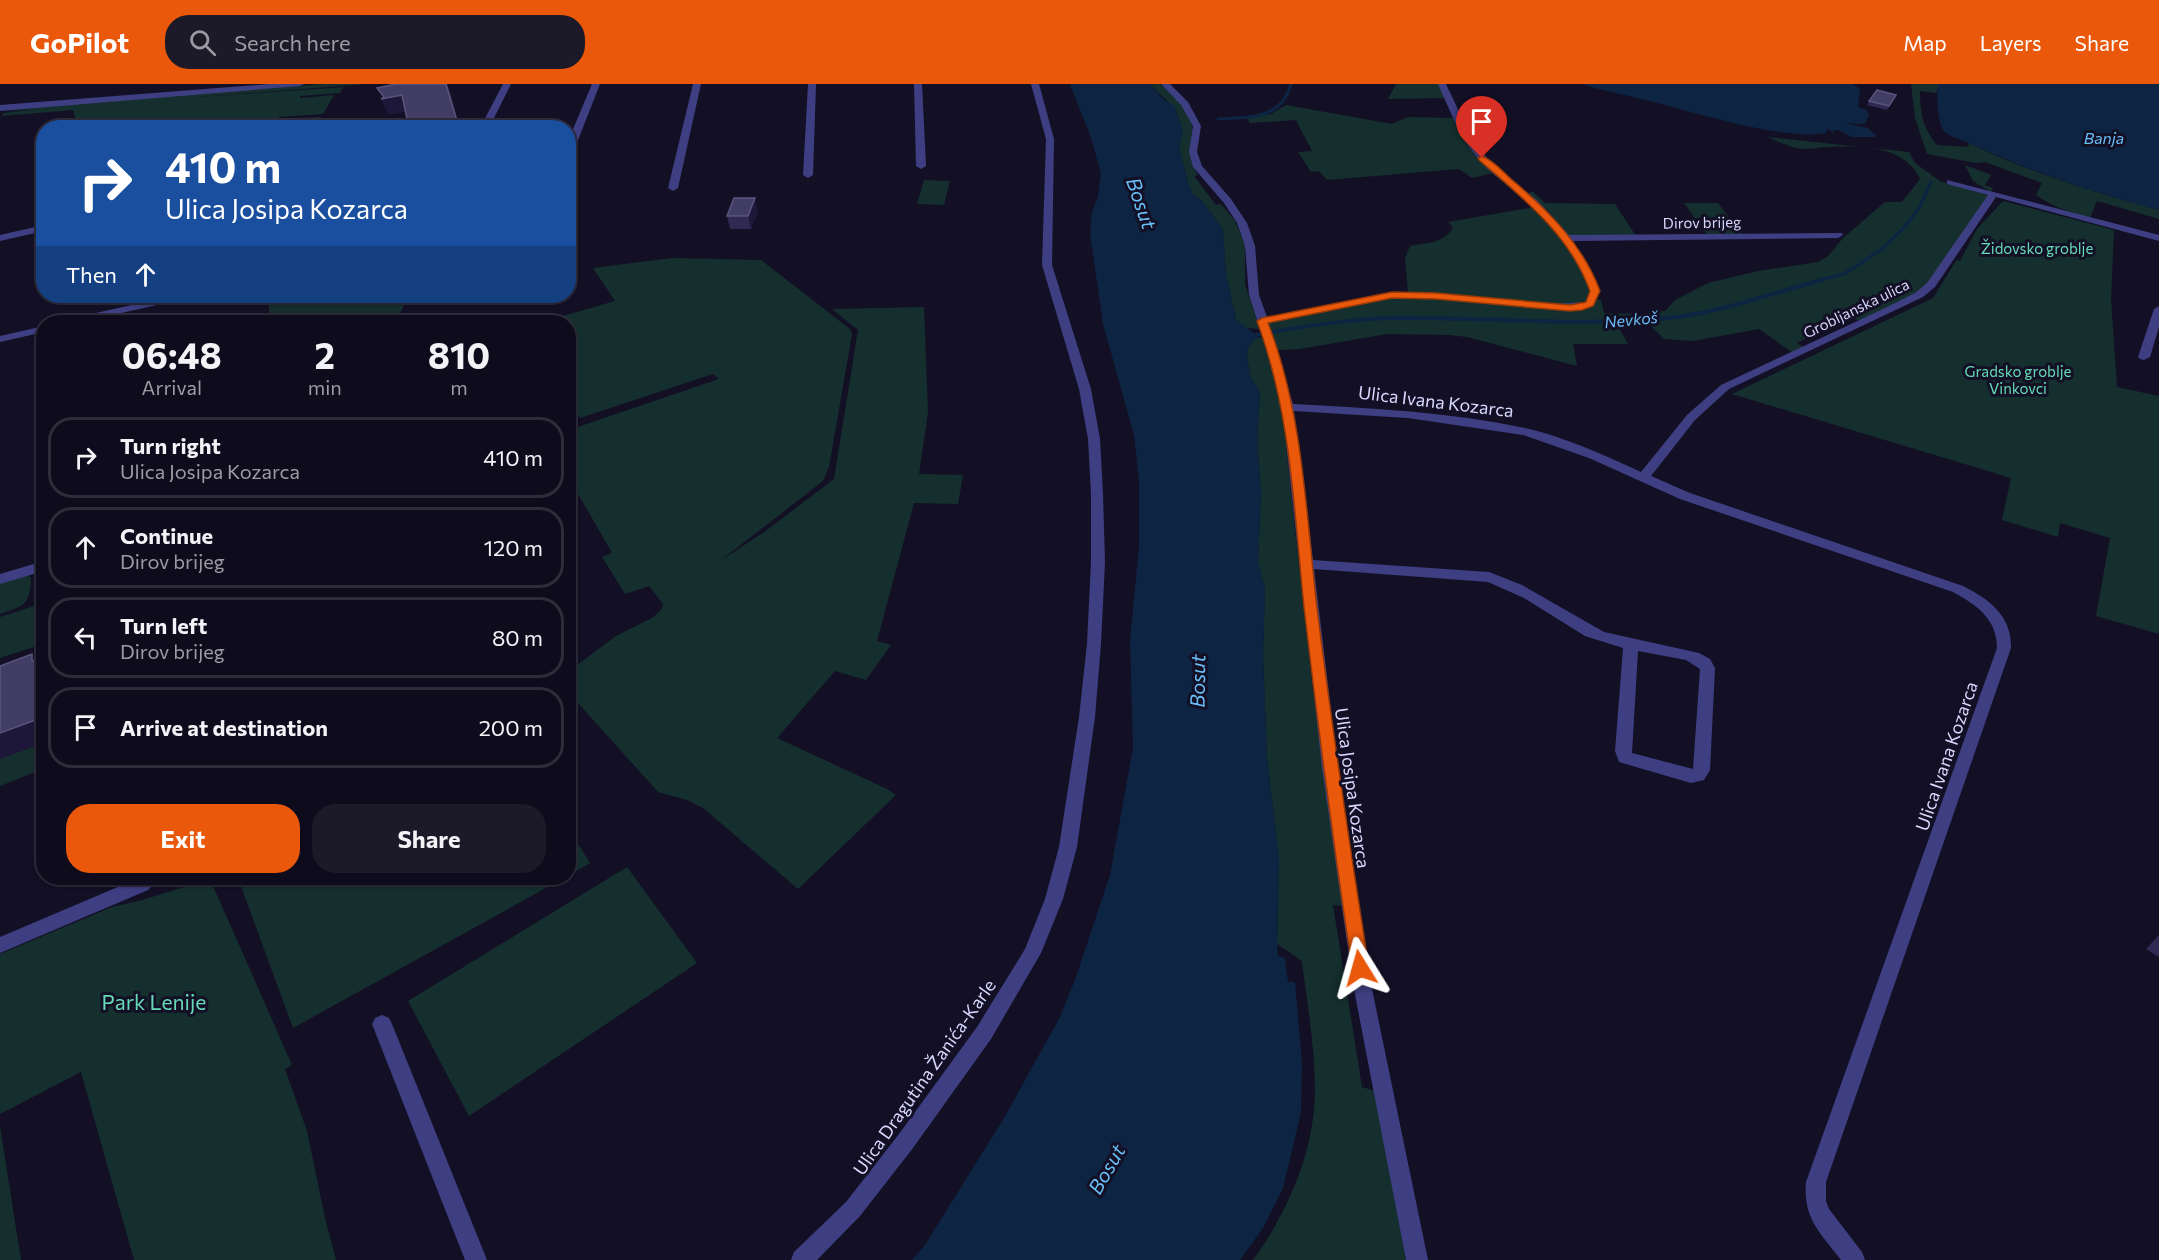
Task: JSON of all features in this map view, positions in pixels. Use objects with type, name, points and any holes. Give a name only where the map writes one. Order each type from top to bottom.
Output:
[{"type":"street","points":[[170,93],[177,84]]},
{"type":"street","points":[[0,108],[99,95],[170,93],[300,84]]},
{"type":"street","points":[[488,120],[507,84]]},
{"type":"street","points":[[576,133],[596,84]]},
{"type":"street","points":[[673,188],[697,84]]},
{"type":"street","points":[[808,175],[812,84]]},
{"type":"street","points":[[918,84],[921,166]]},
{"type":"street","name":"Ulica Dragutina Žanića-Karle","points":[[802,1260],[853,1209],[906,1141],[984,1033],[1032,953],[1054,899],[1068,847],[1091,676],[1098,562],[1097,494],[1094,440],[1085,389],[1047,265],[1050,139],[1035,84]]},
{"type":"street","name":"Ulica Josipa Kozarca","points":[[1165,84],[1185,104],[1197,126],[1193,153],[1198,167],[1228,201],[1242,223],[1250,246],[1252,283],[1288,407],[1329,768],[1362,984],[1417,1260]]},
{"type":"street","points":[[1265,329],[1392,295],[1570,308],[1590,304],[1595,291],[1587,272],[1566,238],[1547,215],[1482,158],[1460,124],[1443,84]]},
{"type":"street","points":[[1950,182],[2159,238]]},
{"type":"street","name":"Grobljanska ulica","points":[[1643,478],[1684,426],[1711,397],[1725,387],[1919,295],[1931,285],[1995,194]]},
{"type":"street","points":[[0,238],[36,230]]},
{"type":"street","name":"Dirov brijeg","points":[[1566,238],[1838,236]]},
{"type":"street","points":[[100,315],[153,303]]},
{"type":"street","points":[[2144,357],[2159,309]]},
{"type":"street","points":[[0,339],[36,330]]},
{"type":"street","name":"Ulica Ivana Kozarca","points":[[1288,407],[1419,416],[1525,432],[1593,455],[1643,478],[1725,510],[1958,589],[1984,603],[1996,617],[2005,640],[2001,658],[1816,1182],[1815,1201],[1821,1216],[1854,1260]]},
{"type":"street","points":[[1305,564],[1489,577],[1509,583],[1534,596],[1593,633],[1611,640],[1631,643],[1695,658],[1705,663],[1708,668],[1702,771],[1698,775],[1691,776],[1625,758],[1623,751],[1631,643]]},
{"type":"street","points":[[0,579],[36,568]]},
{"type":"street","points":[[0,945],[142,885]]},
{"type":"street","points":[[382,1024],[476,1260]]},
{"type":"green space","points":[[324,84],[367,84],[3,112],[86,101]]},
{"type":"green space","points":[[1150,84],[1160,84],[1180,102],[1189,115],[1192,123],[1191,158],[1198,175],[1194,176],[1216,205],[1221,204],[1235,221],[1245,245],[1245,284],[1260,329],[1246,328],[1236,320],[1226,274],[1223,230],[1202,201],[1193,195],[1188,184],[1179,147],[1183,131],[1176,110]]},
{"type":"green space","points":[[1396,84],[1440,84],[1446,98],[1388,99]]},
{"type":"green space","points":[[1911,84],[1939,84],[1936,93],[1920,91],[1923,120],[1928,133],[1937,145],[1968,147],[1969,143],[2063,181],[2159,210],[2159,219],[2097,201],[2090,218],[2055,206],[2036,195],[2042,183],[1985,162],[1976,163],[1927,154],[1915,118]]},
{"type":"green space","points":[[344,87],[340,93],[300,96],[300,98],[334,95],[323,114],[279,117],[278,119],[321,117],[319,120],[76,120],[73,110],[2,116],[3,113],[71,106]]},
{"type":"green space","points":[[1286,105],[1392,124],[1408,117],[1455,118],[1493,173],[1472,178],[1459,169],[1327,180],[1319,171],[1311,172],[1298,152],[1312,151],[1296,120],[1250,123],[1247,118],[1271,114]]},
{"type":"green space","points":[[1767,137],[1862,147],[1825,147],[1800,149]]},
{"type":"green space","points":[[1868,148],[1909,152],[1915,163],[1940,181],[1990,196],[1928,283],[1911,296],[1859,321],[1852,317],[1797,343],[1805,348],[1793,353],[1759,329],[1693,341],[1664,339],[1649,324],[1633,328],[1619,328],[1628,344],[1573,344],[1577,366],[1467,337],[1449,335],[1387,334],[1300,349],[1276,350],[1268,322],[1377,299],[1408,296],[1576,310],[1588,307],[1597,299],[1601,300],[1604,313],[1640,314],[1665,311],[1675,300],[1708,283],[1758,271],[1818,262],[1828,256],[1843,238],[1885,202],[1902,202],[1920,179],[1903,159],[1892,153]]},
{"type":"green space","points":[[1965,165],[1991,175],[1985,185],[1993,188],[1991,192],[1973,181]]},
{"type":"green space","points":[[924,180],[950,181],[944,205],[917,204]]},
{"type":"green space","points":[[1532,191],[1545,203],[1615,204],[1636,236],[1568,236],[1548,211],[1528,194]]},
{"type":"green space","name":"Gradsko groblje Vinkovci","points":[[2003,201],[2114,230],[2111,299],[2117,387],[2159,396],[2159,634],[2096,616],[2110,538],[2060,523],[2058,537],[2002,520],[2011,478],[1732,394],[1933,298],[1954,264],[1957,260],[1960,261],[1977,229]]},
{"type":"green space","points":[[1684,203],[1718,203],[1743,235],[1707,235]]},
{"type":"green space","points":[[1535,207],[1565,241],[1591,290],[1588,300],[1564,307],[1408,293],[1405,259],[1410,246],[1445,236],[1453,227],[1448,222]]},
{"type":"green space","points":[[672,258],[761,260],[850,329],[852,334],[829,467],[823,481],[720,561],[767,530],[834,479],[858,330],[832,309],[924,307],[928,412],[919,474],[963,475],[958,504],[914,503],[877,641],[891,645],[866,680],[835,671],[777,738],[896,795],[798,889],[703,808],[687,800],[658,792],[576,701],[576,666],[616,636],[652,618],[662,609],[663,604],[649,586],[625,594],[602,557],[612,553],[576,490],[576,428],[719,379],[713,374],[580,418],[576,411],[576,315],[566,315],[615,301],[593,268]]},
{"type":"green space","points":[[269,303],[405,303],[399,315],[269,315]]},
{"type":"green space","points":[[1263,337],[1279,389],[1282,410],[1312,684],[1344,906],[1333,905],[1362,1087],[1375,1091],[1406,1260],[1253,1260],[1288,1201],[1305,1157],[1314,1112],[1315,1089],[1312,1041],[1302,961],[1277,944],[1279,860],[1267,758],[1263,655],[1265,589],[1258,562],[1261,494],[1257,440],[1260,393],[1251,378],[1247,358],[1248,347],[1257,338]]},
{"type":"green space","points":[[26,574],[31,578],[27,599],[15,609],[0,614],[0,582]]},
{"type":"green space","points":[[36,605],[36,646],[0,658],[0,617]]},
{"type":"green space","points":[[36,667],[36,772],[0,786],[0,680]]},
{"type":"green space","points":[[576,841],[590,863],[576,871]]},
{"type":"green space","points":[[627,867],[697,963],[469,1116],[408,1001]]},
{"type":"green space","name":"Park Lenije","points":[[191,885],[213,885],[292,1065],[285,1069],[307,1131],[336,1260],[134,1260],[81,1072],[0,1114],[0,954],[112,907]]},
{"type":"green space","points":[[241,885],[551,885],[293,1028]]},
{"type":"green space","points":[[0,1126],[21,1260],[0,1260]]},
{"type":"water","name":"Bosut","points":[[1070,84],[1150,84],[1165,101],[1174,105],[1183,131],[1179,147],[1188,184],[1193,195],[1202,201],[1223,230],[1226,274],[1236,320],[1257,335],[1248,347],[1247,358],[1251,378],[1260,393],[1257,440],[1261,494],[1258,562],[1265,589],[1263,655],[1267,758],[1279,860],[1277,944],[1278,956],[1285,958],[1288,982],[1295,982],[1302,1063],[1301,1113],[1283,1188],[1263,1228],[1240,1260],[912,1260],[925,1245],[1004,1118],[1060,1017],[1076,977],[1110,875],[1133,748],[1130,640],[1139,547],[1139,482],[1134,435],[1103,324],[1090,234],[1092,212],[1098,197],[1101,173],[1091,138]]},
{"type":"water","points":[[1583,84],[1853,84],[1860,89],[1858,107],[1867,110],[1869,115],[1865,124],[1843,123],[1868,128],[1876,135],[1875,137],[1852,137],[1839,130],[1834,130],[1833,133],[1828,128],[1826,133],[1808,134],[1763,129]]},
{"type":"water","name":"Banja","points":[[1939,84],[2159,84],[2159,210],[2062,181],[1950,135],[1942,128],[1939,116],[1937,94]]},
{"type":"building","points":[[396,84],[446,84],[457,120],[407,120],[402,95],[381,99],[384,97],[377,88]]},
{"type":"building","points":[[1877,90],[1896,95],[1889,106],[1869,101]]},
{"type":"building","points":[[734,198],[755,198],[748,216],[727,216]]},
{"type":"building","points":[[32,654],[32,661],[36,660],[36,720],[0,733],[0,666]]},
{"type":"waterway","points":[[1218,119],[1253,117],[1272,110],[1286,96],[1291,84]]},
{"type":"waterway","name":"Nevkoš","points":[[1816,281],[1844,274],[1882,249],[1904,228],[1919,208],[1931,182]]},
{"type":"waterway","name":"Nevkoš","points":[[1251,336],[1381,318],[1601,322],[1668,318],[1726,307],[1822,280]]},
{"type":"route","points":[[1360,968],[1329,768],[1288,407],[1262,321],[1403,294],[1532,306],[1570,308],[1590,304],[1595,291],[1591,280],[1563,232],[1534,202],[1482,158]]},
{"type":"park label","name":"Židovsko groblje","points":[[2037,248]]}]
